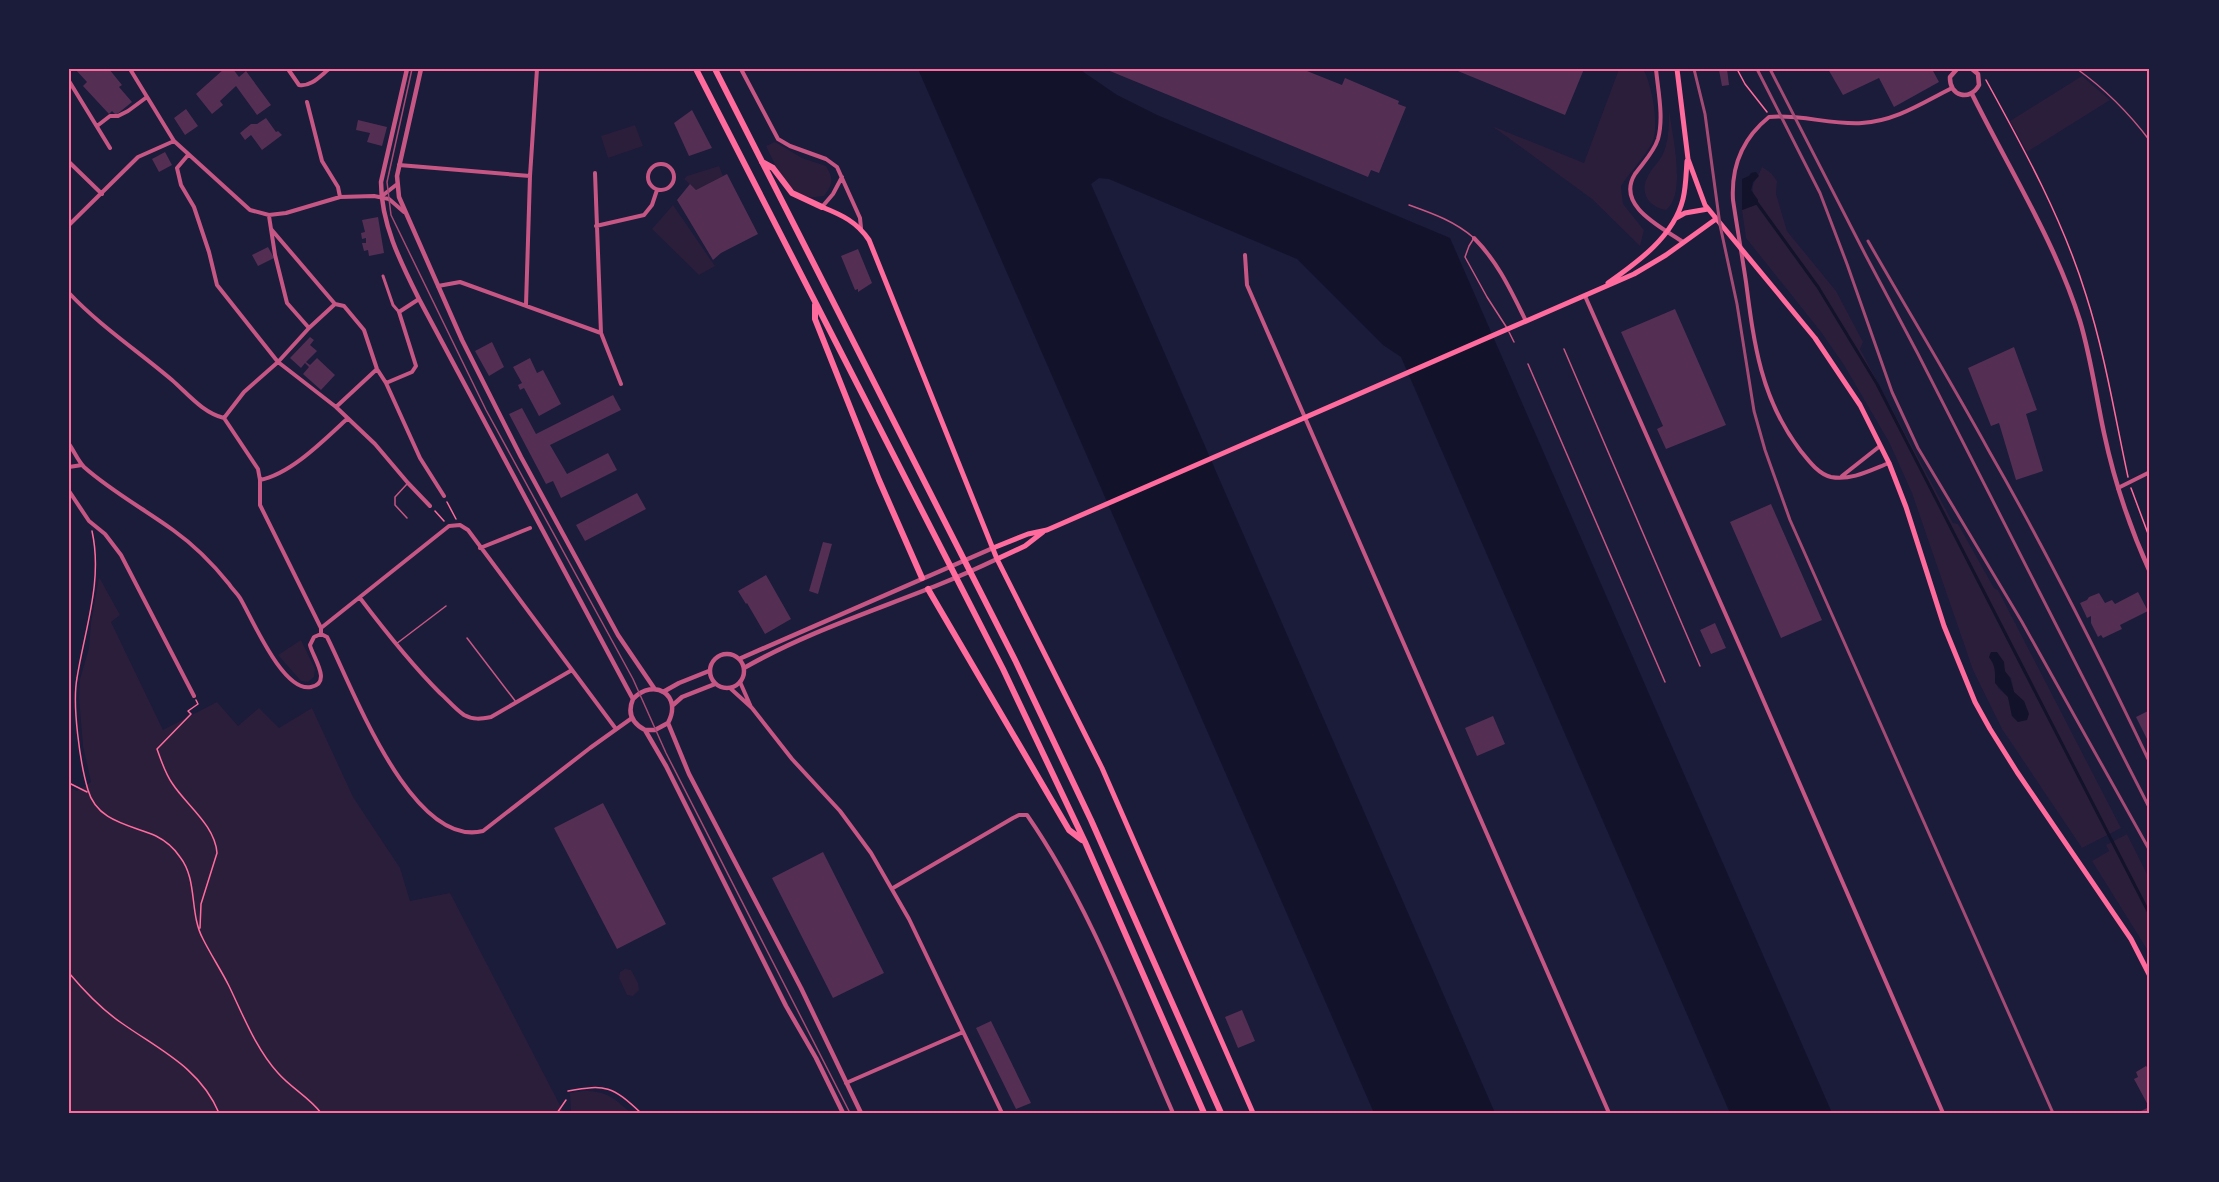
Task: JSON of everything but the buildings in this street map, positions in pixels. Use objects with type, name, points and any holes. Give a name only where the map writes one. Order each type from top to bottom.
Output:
[{"type":"highway","points":[[696,69],[1003,669],[1085,842],[1204,1113]]},
{"type":"highway","points":[[715,69],[1021,672],[1096,830],[1221,1113]]},
{"type":"highway","points":[[762,162],[773,168],[792,194],[822,207]]},
{"type":"highway","points":[[815,305],[815,319],[879,480],[922,578]]},
{"type":"highway","points":[[928,589],[1069,830],[1085,842]]},
{"type":"main road","points":[[1677,69],[1688,159],[1699,192],[1708,209],[1774,288],[1837,370],[1860,405],[1889,463],[1906,507],[1944,626],[1975,702],[2018,772],[2131,939],[2150,976]]},
{"type":"main road","points":[[1594,292],[1634,264],[1668,231],[1676,218],[1685,190],[1688,159]]},
{"type":"main road","points":[[822,207],[842,215],[861,228],[873,248],[993,548],[1102,768],[1253,1113]]},
{"type":"main road","points":[[1676,218],[1685,213],[1708,209]]},
{"type":"main road","points":[[993,548],[1028,534],[1047,530],[1641,271],[1716,219]]},
{"type":"main road","points":[[998,559],[1025,546],[1047,530]]},
{"type":"street","points":[[130,69],[174,141],[250,210],[258,214],[269,215],[286,213],[340,197],[381,196],[394,202],[407,215]]},
{"type":"street","points":[[288,69],[299,85],[304,86],[309,85],[329,69]]},
{"type":"street","points":[[407,69],[383,169],[381,196],[392,238],[419,299],[633,699]]},
{"type":"street","points":[[422,69],[396,185],[407,215],[462,340],[521,457],[619,638],[654,688],[663,692],[673,705],[672,716],[668,723],[656,730],[645,730],[639,727],[632,718],[631,705],[639,692],[654,688]]},
{"type":"street","points":[[526,305],[530,176],[537,69]]},
{"type":"street","points":[[741,69],[778,139],[833,163],[842,176],[860,218],[861,228]]},
{"type":"street","points":[[1656,69],[1660,112],[1659,135],[1653,150],[1632,179],[1630,189],[1632,200],[1643,214],[1684,242]]},
{"type":"street","points":[[1957,69],[1950,77],[1952,88],[1961,96],[1972,94],[1979,85],[1979,80],[1972,69]]},
{"type":"street","points":[[69,81],[110,148]]},
{"type":"street","points":[[1889,463],[1856,476],[1832,477],[1822,473],[1808,460],[1780,421],[1764,384],[1755,351],[1733,200],[1734,170],[1737,158],[1757,127],[1769,117],[1808,117],[1860,123],[1878,121],[1917,108],[1952,88]]},
{"type":"street","points":[[1972,94],[2064,274],[2091,360],[2104,434],[2118,488],[2150,572]]},
{"type":"street","points":[[97,126],[110,117],[128,111],[147,97]]},
{"type":"street","points":[[307,102],[322,161],[338,188],[340,197]]},
{"type":"street","points":[[69,225],[138,157],[174,141]]},
{"type":"street","points":[[188,155],[177,168],[178,176],[194,207],[217,285],[278,362],[336,407],[375,444],[430,506]]},
{"type":"street","points":[[69,162],[102,194]]},
{"type":"street","points":[[662,164],[672,171],[674,178],[668,188],[657,189],[650,184],[648,177],[651,169],[662,164]]},
{"type":"street","points":[[399,165],[530,176]]},
{"type":"street","points":[[595,173],[601,333],[621,384]]},
{"type":"street","points":[[822,207],[833,194],[842,176]]},
{"type":"street","points":[[381,196],[396,185]]},
{"type":"street","points":[[596,226],[644,215],[652,205],[657,189]]},
{"type":"street","points":[[269,215],[270,229],[287,303],[309,328]]},
{"type":"street","points":[[270,229],[335,304],[344,306],[364,330],[377,369],[386,383],[420,458],[444,496]]},
{"type":"street","points":[[1474,238],[1499,269],[1527,322]]},
{"type":"street","points":[[1245,255],[1247,285],[1609,1113]]},
{"type":"street","points":[[383,276],[393,305],[399,312],[416,366],[412,372],[386,383]]},
{"type":"street","points":[[438,286],[460,282],[601,333]]},
{"type":"street","points":[[69,293],[108,330],[212,415],[224,418],[258,469],[260,505],[321,628],[321,634]]},
{"type":"street","points":[[1585,296],[1742,649],[1943,1113]]},
{"type":"street","points":[[399,312],[419,299]]},
{"type":"street","points":[[224,418],[244,392],[278,362],[335,304]]},
{"type":"street","points":[[336,407],[377,369]]},
{"type":"street","points":[[260,480],[272,478],[310,452],[347,419]]},
{"type":"street","points":[[69,444],[82,465],[176,532],[212,563],[239,597],[272,658],[300,687],[316,685],[321,678],[322,673],[310,645],[314,637],[321,634],[327,637],[377,741],[411,795],[452,828],[472,834],[483,831],[632,718]]},
{"type":"street","points":[[1842,476],[1880,446]]},
{"type":"street","points":[[69,467],[82,465]]},
{"type":"street","points":[[2118,488],[2150,472]]},
{"type":"street","points":[[69,491],[89,521],[105,534],[121,555],[194,696]]},
{"type":"street","points":[[321,628],[449,526],[460,525],[468,530],[616,729]]},
{"type":"street","points":[[480,548],[530,528]]},
{"type":"street","points":[[739,659],[993,548]]},
{"type":"street","points":[[744,668],[784,647],[998,559]]},
{"type":"street","points":[[922,578],[928,589]]},
{"type":"street","points":[[360,597],[396,645],[426,679],[465,715],[477,720],[491,717],[572,670]]},
{"type":"street","points":[[740,682],[730,688],[715,684],[709,671],[712,662],[718,656],[731,654],[739,659],[744,668],[740,682],[752,708]]},
{"type":"street","points":[[663,692],[709,671]]},
{"type":"street","points":[[673,705],[682,697],[715,684]]},
{"type":"street","points":[[730,688],[752,708],[792,759],[840,811],[871,853],[893,888],[1002,1113]]},
{"type":"street","points":[[668,723],[689,774],[801,988],[861,1113]]},
{"type":"street","points":[[645,730],[843,1113]]},
{"type":"street","points":[[893,888],[1013,818],[1027,815],[1047,844],[1096,938],[1173,1113]]},
{"type":"street","points":[[846,1083],[963,1032]]},
{"type":"lane","points":[[2077,69],[2103,89],[2150,141]]},
{"type":"lane","points":[[1410,205],[1446,218],[1474,238],[1465,256],[1514,342]]},
{"type":"lane","points":[[1564,349],[1700,666]]},
{"type":"lane","points":[[1528,364],[1665,682]]},
{"type":"lane","points":[[407,518],[395,506],[394,496],[408,483]]},
{"type":"lane","points":[[396,645],[446,606]]},
{"type":"lane","points":[[467,638],[517,703]]},
{"type":"path","points":[[1737,69],[1745,84],[1767,113]]},
{"type":"path","points":[[1986,79],[2043,189],[2075,263],[2100,348],[2129,483],[2150,539]]},
{"type":"path","points":[[444,496],[460,525]]},
{"type":"path","points":[[430,506],[449,526]]},
{"type":"path","points":[[89,521],[96,550],[97,574],[76,679],[75,699],[88,792],[109,818],[157,837],[172,847],[182,859],[190,878],[194,913],[200,931],[266,1056],[278,1073],[313,1103],[321,1113]]},
{"type":"path","points":[[194,696],[198,704],[188,711],[191,714],[157,749],[170,781],[209,830],[217,845],[217,853],[201,904],[200,931]]},
{"type":"path","points":[[69,783],[88,792]]},
{"type":"path","points":[[69,973],[99,1005],[193,1073],[206,1089],[219,1113]]},
{"type":"path","points":[[568,1091],[594,1088],[613,1090],[640,1113]]},
{"type":"path","points":[[557,1113],[566,1100]]},
{"type":"shaded area","points":[[918,69],[1079,69],[1117,95],[1157,115],[1450,238],[1832,1113],[1730,1113],[1401,357],[1383,345],[1297,259],[1109,179],[1099,178],[1091,184],[1495,1113],[1374,1113]]},
{"type":"shaded area","points":[[1619,69],[1643,69],[1654,106],[1655,127],[1652,143],[1621,186],[1623,204],[1644,230],[1640,246],[1592,199],[1492,126],[1584,163]]},
{"type":"shaded area","points":[[2082,76],[2110,100],[2027,152],[2010,121]]},
{"type":"shaded area","points":[[1669,110],[1677,178],[1676,191],[1666,210],[1650,202],[1644,188],[1649,173],[1660,159],[1666,145]]},
{"type":"shaded area","points":[[635,125],[643,146],[608,158],[601,136]]},
{"type":"shaded area","points":[[775,142],[802,158],[826,166],[831,181],[824,196],[801,195],[788,184],[766,146]]},
{"type":"shaded area","points":[[719,166],[723,176],[696,190],[684,179],[687,176]]},
{"type":"shaded area","points":[[1762,167],[1777,181],[1776,194],[1787,231],[1836,291],[1863,342],[1860,349],[1953,523],[1958,524],[1994,588],[1998,590],[2121,828],[2082,848],[2002,729],[1973,670],[1912,493],[1889,442],[1844,365],[1821,332],[1746,238],[1742,210],[1758,204],[1753,188]],"holes":[[[1989,657],[2011,678],[2014,692],[2019,699],[2012,716],[2008,697],[1998,688],[1995,666]]]},
{"type":"shaded area","points":[[1756,172],[1759,176],[1753,182],[1751,190],[1758,204],[1742,210],[1742,179]]},
{"type":"shaded area","points":[[673,205],[715,266],[699,275],[652,229]]},
{"type":"shaded area","points":[[99,577],[120,615],[111,622],[163,730],[217,702],[238,726],[259,708],[279,728],[312,708],[353,797],[400,868],[410,901],[450,893],[564,1113],[69,1113],[69,787],[77,791],[91,782],[83,746],[79,698],[80,679],[89,648]]},
{"type":"shaded area","points":[[301,640],[315,669],[314,677],[308,682],[301,681],[278,655]]},
{"type":"shaded area","points":[[1991,652],[1997,652],[2004,662],[2005,671],[2010,678],[2014,692],[2024,701],[2029,714],[2027,720],[2018,722],[2012,716],[2008,697],[1995,683],[1994,667],[1989,657]]},
{"type":"shaded area","points":[[2127,834],[2150,880],[2150,954],[2092,861],[2109,851],[2106,845]]},
{"type":"shaded area","points":[[625,969],[631,970],[638,983],[639,990],[633,996],[627,995],[619,978],[620,972]]},
{"type":"shaded area","points":[[583,1091],[610,1096],[631,1113],[571,1113],[570,1093]]},
{"type":"waterway","points":[[1757,203],[1818,287],[1877,384],[2150,915]]},
{"type":"tram line","points":[[412,69],[387,182],[391,215],[486,410],[633,679],[666,753],[850,1113]]},
{"type":"railway","points":[[1694,69],[1705,114],[1720,225],[1737,304],[1754,411],[1765,450],[1790,520],[2053,1113]]},
{"type":"railway","points":[[1757,69],[1820,193],[1892,392],[1918,448],[2022,622],[2150,851]]},
{"type":"railway","points":[[1770,69],[2150,809]]},
{"type":"railway","points":[[1868,241],[2032,528],[2150,763]]}]
